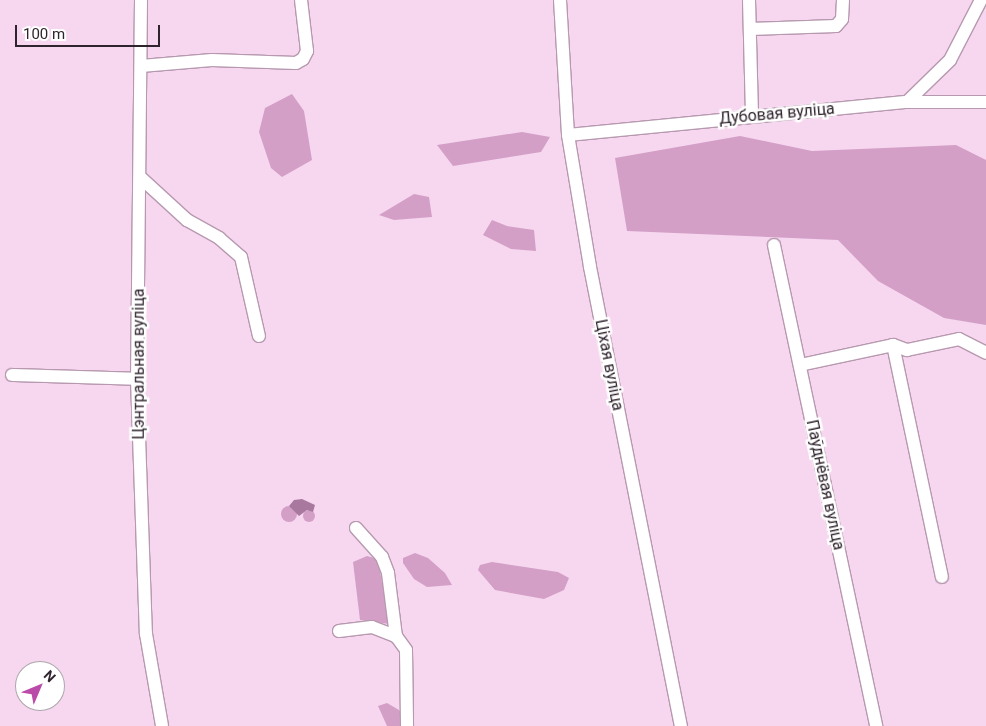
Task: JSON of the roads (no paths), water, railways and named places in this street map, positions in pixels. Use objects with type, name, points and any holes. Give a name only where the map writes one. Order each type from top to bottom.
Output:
[{"type":"street","name":"Цэнтральная вуліца","points":[[141,0],[138,379],[146,634],[162,726]]},
{"type":"street","points":[[141,66],[212,60],[296,63],[303,59],[307,51],[300,0]]},
{"type":"street","name":"Ціхая вуліца","points":[[560,0],[568,135],[590,267],[682,726]]},
{"type":"street","points":[[749,0],[752,116]]},
{"type":"street","points":[[750,29],[836,26],[842,19],[843,0]]},
{"type":"street","points":[[907,102],[950,60],[981,0]]},
{"type":"street","name":"Дубовая вуліца","points":[[568,135],[907,102],[986,102]]},
{"type":"street","points":[[140,177],[186,220],[219,238],[241,257],[259,336]]},
{"type":"street","name":"Паўднёвая вуліца","points":[[774,245],[876,726]]},
{"type":"street","points":[[800,365],[892,345],[907,350],[960,339],[986,353]]},
{"type":"street","points":[[892,345],[942,577]]},
{"type":"street","points":[[12,374],[138,379]]},
{"type":"street","points":[[356,528],[382,556],[388,572],[396,636],[406,650],[407,726]]},
{"type":"street","points":[[340,630],[372,627],[396,636]]}]
